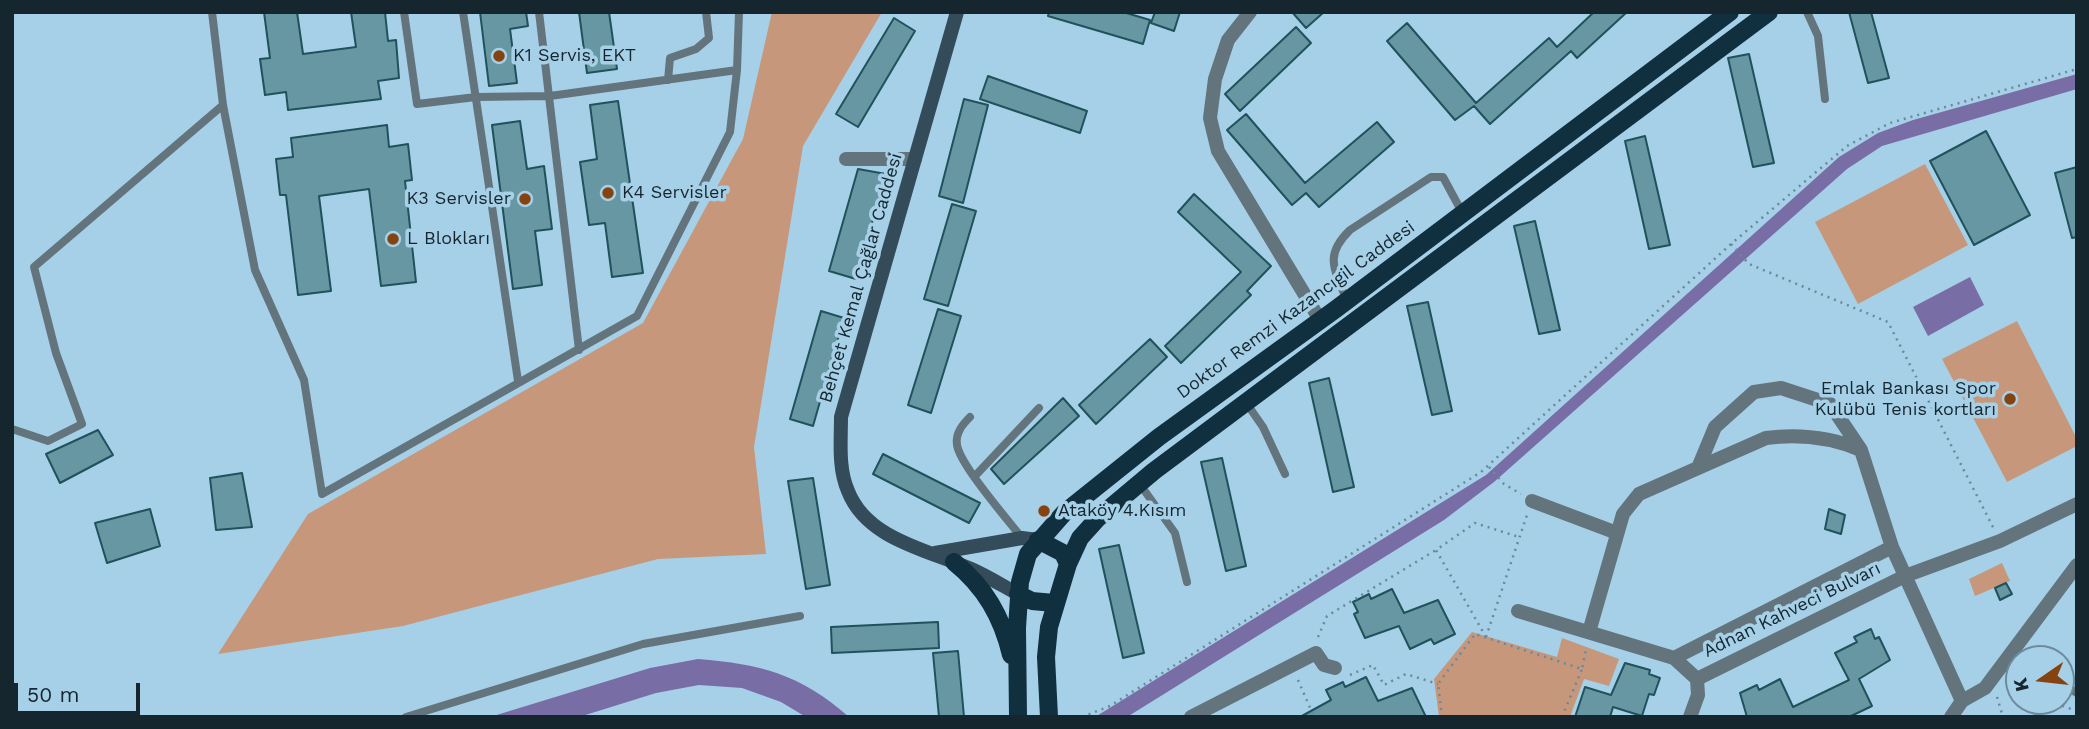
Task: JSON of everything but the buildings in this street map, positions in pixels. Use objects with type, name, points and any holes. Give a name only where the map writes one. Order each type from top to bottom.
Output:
[{"type":"main road","name":"Behçet Kemal Çağlar Caddesi","points":[[957,12],[841,417],[841,462],[848,493],[869,521],[901,542],[954,562],[1018,594]]},
{"type":"main road","name":"Doktor Remzi Kazancıgil Caddesi","points":[[1018,717],[1018,594],[1030,539],[1086,492],[1347,301],[1730,12]]},
{"type":"main road","points":[[1049,717],[1046,657],[1054,603],[1080,538],[1139,483],[1769,12]]},
{"type":"main road","points":[[934,554],[1030,539],[1063,553],[1068,564]]},
{"type":"main road","points":[[954,562],[970,575],[991,601],[1009,645],[1018,682]]},
{"type":"main road","points":[[1018,594],[1032,601],[1054,603]]},
{"type":"street","points":[[1250,12],[1228,40],[1215,79],[1210,118],[1219,151],[1320,320]]},
{"type":"street","points":[[846,159],[915,159]]},
{"type":"street","points":[[1698,468],[1715,426],[1754,392],[1781,388],[1830,404],[1861,450],[1892,547],[1962,701]]},
{"type":"street","points":[[1589,632],[1623,514],[1639,494],[1766,438],[1789,435],[1839,441],[1861,450]]},
{"type":"street","points":[[1532,501],[1617,533]]},
{"type":"street","name":"Adnan Kahveci Bulvarı","points":[[1697,679],[1905,576],[2000,541],[2077,504]]},
{"type":"street","points":[[1674,658],[1892,547]]},
{"type":"street","points":[[2025,645],[2077,565]]},
{"type":"street","points":[[1518,611],[1674,658],[1697,679],[1698,695],[1690,717]]},
{"type":"street","points":[[1191,717],[1316,653],[1324,665],[1342,672]]},
{"type":"street","points":[[1951,717],[1962,701],[1985,688],[2005,669]]},
{"type":"lane","points":[[212,12],[223,105],[255,271],[304,380],[322,494],[637,316],[730,132],[737,71],[739,12]]},
{"type":"lane","points":[[404,12],[416,104],[476,97],[550,96],[737,71]]},
{"type":"lane","points":[[463,12],[518,381]]},
{"type":"lane","points":[[540,12],[579,350]]},
{"type":"lane","points":[[668,80],[670,58],[696,50],[709,38],[706,12]]},
{"type":"lane","points":[[1807,12],[1818,36],[1825,100]]},
{"type":"lane","points":[[12,429],[48,441],[82,424],[56,353],[34,267],[223,105]]},
{"type":"lane","points":[[1347,301],[1333,258],[1339,241],[1350,230],[1431,177],[1443,177],[1462,214]]},
{"type":"lane","points":[[1247,404],[1263,427],[1285,474]]},
{"type":"lane","points":[[975,476],[1040,408]]},
{"type":"lane","points":[[970,417],[961,426],[956,445],[975,476],[1030,539]]},
{"type":"lane","points":[[1139,483],[1175,533],[1187,582]]},
{"type":"lane","points":[[406,717],[643,644],[800,616]]},
{"type":"path","points":[[1082,717],[1110,706],[1488,467],[1732,245],[1847,146],[1890,123],[2077,69]]},
{"type":"path","points":[[1732,245],[1746,262],[1888,322],[2000,541]]},
{"type":"path","points":[[1486,637],[1532,501],[1503,483],[1488,467]]},
{"type":"path","points":[[1318,634],[1327,616],[1436,550],[1475,523],[1520,537]]},
{"type":"path","points":[[1436,550],[1486,637]]},
{"type":"path","points":[[1562,717],[1582,669],[1589,632]]},
{"type":"path","points":[[1442,717],[1438,684],[1475,634],[1582,669]]},
{"type":"path","points":[[1291,664],[1314,717]]},
{"type":"path","points":[[1342,672],[1373,665],[1384,685],[1406,674],[1438,684]]},
{"type":"shaded area","points":[[772,12],[882,12],[803,146],[754,447],[766,554],[658,559],[403,626],[218,654],[308,514],[643,323],[743,139]]},
{"type":"shaded area","points":[[2077,74],[2077,89],[1882,146],[1847,169],[1494,482],[1444,520],[1127,717],[1095,717],[1486,475],[1839,157],[1878,133],[1913,120]]},
{"type":"shaded area","points":[[1925,164],[1968,245],[1858,304],[1815,222]]},
{"type":"shaded area","points":[[1970,277],[1984,305],[1928,336],[1913,307]]},
{"type":"shaded area","name":"Emlak Bankası Spor Kulübü Tenis kortları","points":[[2017,321],[2077,439],[2077,446],[2007,482],[1942,359]]},
{"type":"shaded area","points":[[2002,563],[2010,581],[1975,596],[1969,579]]},
{"type":"shaded area","points":[[1472,632],[1557,657],[1562,638],[1619,659],[1609,686],[1584,679],[1570,717],[1439,717],[1434,679]]},
{"type":"shaded area","points":[[698,659],[741,664],[779,674],[814,690],[849,717],[806,717],[781,702],[742,688],[699,685],[656,693],[579,717],[490,717],[650,668]]},
{"type":"place","name":"K1 Servis, EKT","points":[[499,56]]},
{"type":"place","name":"K4 Servisler","points":[[608,193]]},
{"type":"place","name":"K3 Servisler","points":[[525,199]]},
{"type":"place","name":"L Blokları","points":[[393,239]]},
{"type":"place","name":"Emlak Bankası Spor Kulübü Tenis kortları","points":[[2010,399]]},
{"type":"place","name":"Ataköy 4.Kısım","points":[[1044,511]]}]
